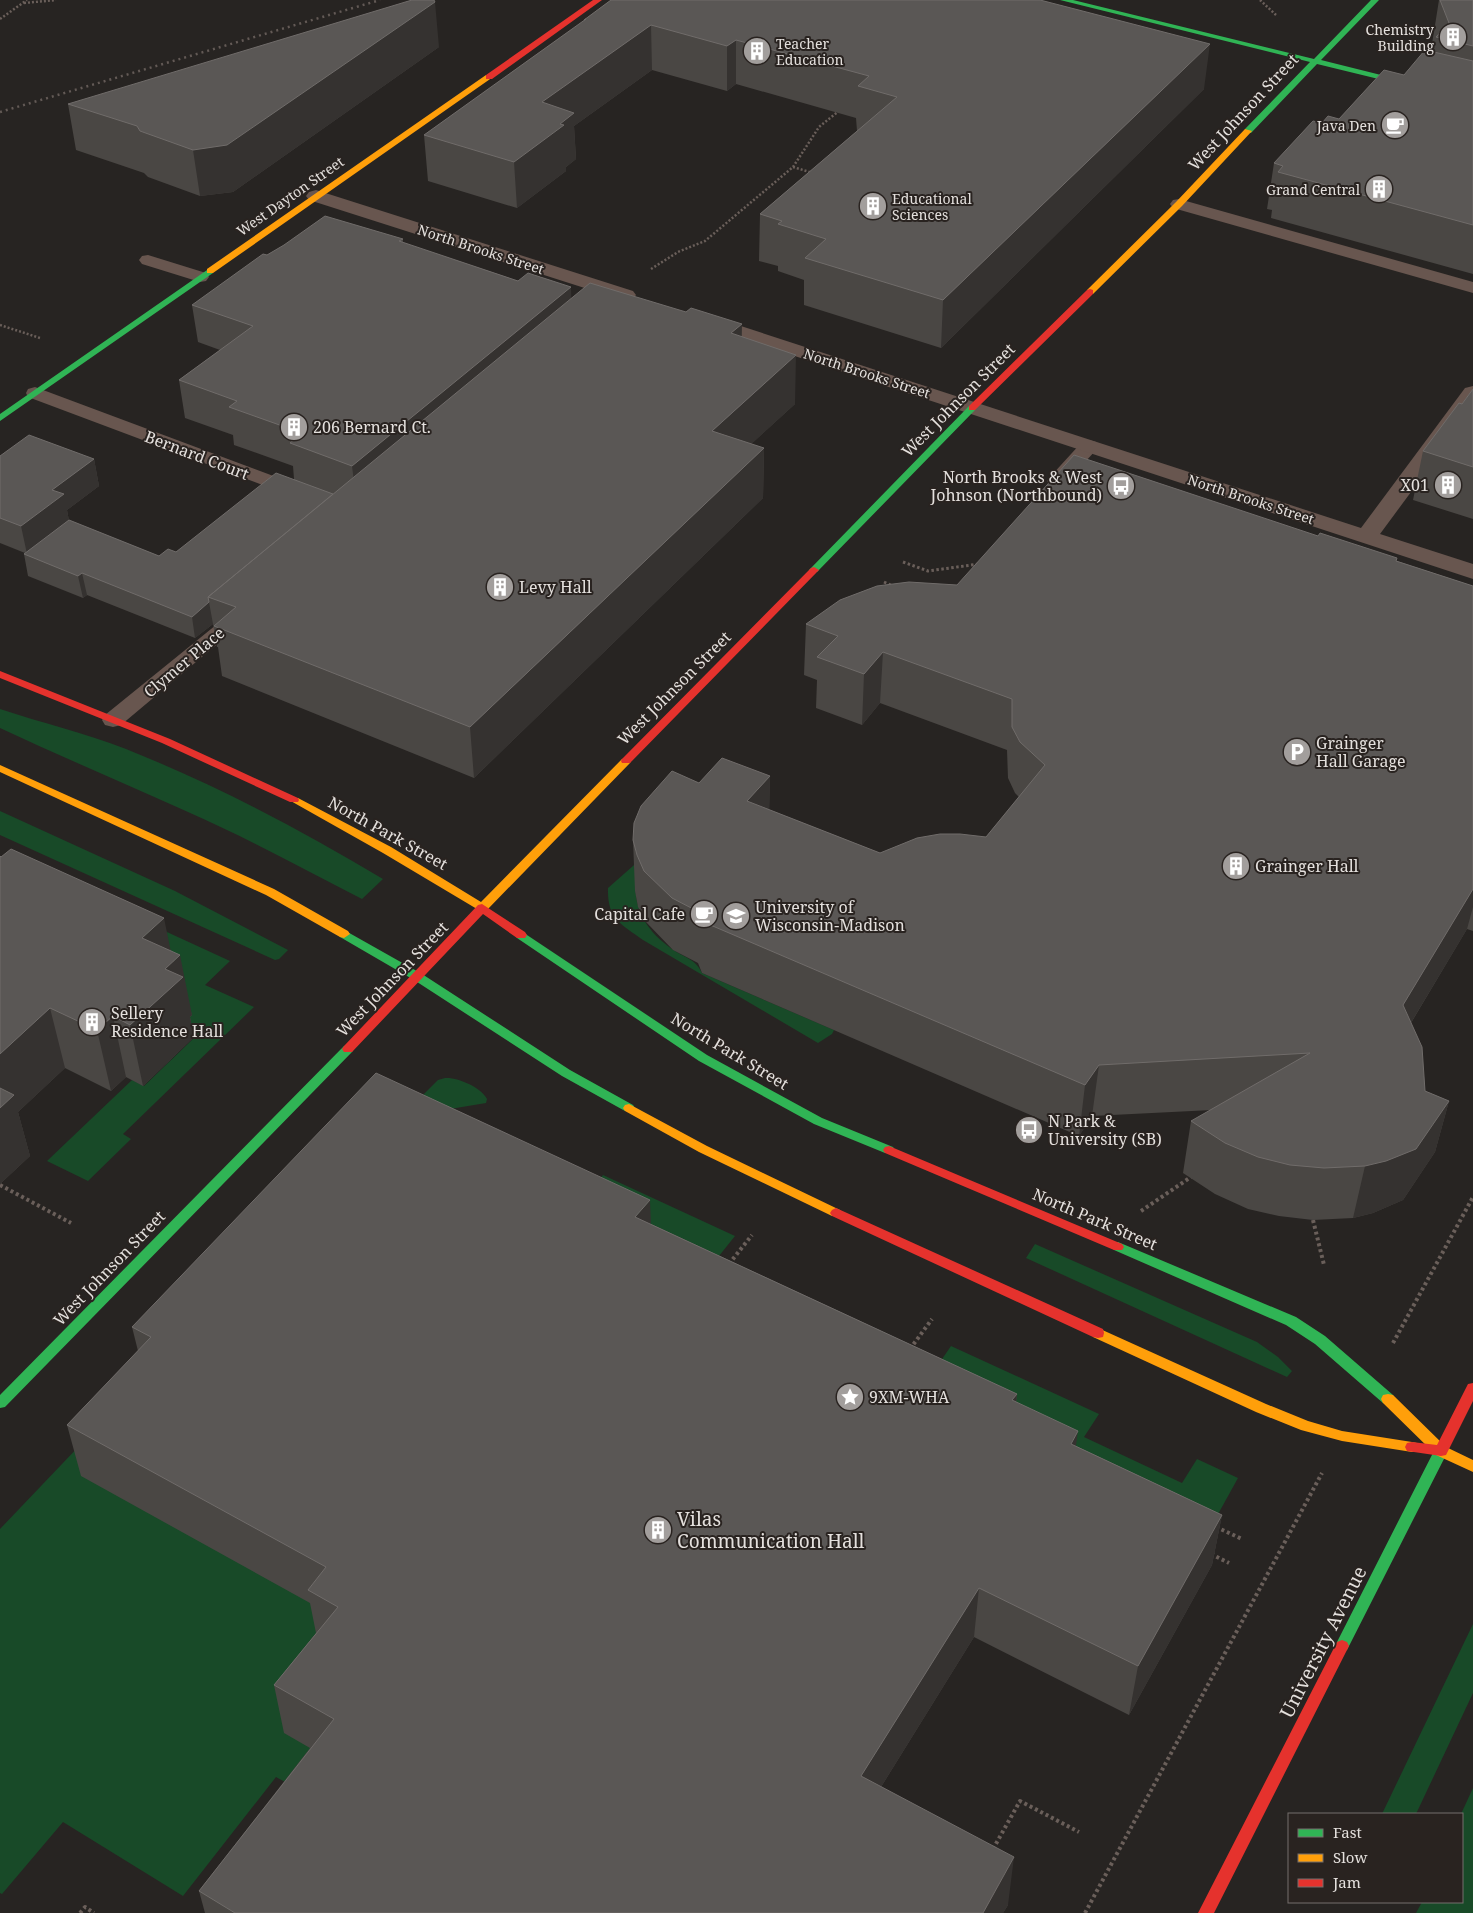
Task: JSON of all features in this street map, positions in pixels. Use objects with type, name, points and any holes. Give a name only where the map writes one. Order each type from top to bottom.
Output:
[{"type":"main road","name":"West Dayton Street","points":[[0,418],[598,0]]},
{"type":"main road","points":[[1064,0],[1473,100]]},
{"type":"main road","name":"West Johnson Street","points":[[0,1403],[972,408],[1179,204],[1313,62],[1375,0]]},
{"type":"main road","name":"North Park Street","points":[[0,674],[220,764],[314,810],[422,869],[703,1058],[818,1122],[938,1170],[1291,1321],[1320,1340],[1372,1383],[1441,1450],[1473,1466]]},
{"type":"main road","name":"North Park Street","points":[[0,768],[270,892],[418,977],[566,1074],[703,1149],[1032,1304],[1261,1408],[1306,1426],[1342,1436],[1441,1450]]},
{"type":"main road","name":"University Avenue","points":[[1206,1913],[1473,1388]]},
{"type":"street","name":"North Brooks Street","points":[[316,196],[624,300]]},
{"type":"street","name":"North Brooks Street","points":[[687,315],[1473,572]]},
{"type":"street","points":[[1366,537],[1473,394]]},
{"type":"lane","points":[[1179,204],[1473,288]]},
{"type":"lane","points":[[148,260],[200,277]]},
{"type":"lane","name":"Bernard Court","points":[[35,393],[314,498]]},
{"type":"lane","points":[[1048,492],[1089,446]]},
{"type":"lane","name":"Clymer Place","points":[[113,720],[250,606]]},
{"type":"path","points":[[0,19],[27,0]]},
{"type":"path","points":[[24,3],[56,0]]},
{"type":"path","points":[[624,300],[652,268],[678,252],[705,241],[792,167],[819,128],[842,108]]},
{"type":"path","points":[[792,167],[819,175]]},
{"type":"path","points":[[0,325],[40,338]]},
{"type":"path","points":[[903,562],[928,572],[982,563]]},
{"type":"path","points":[[884,582],[894,586]]},
{"type":"path","points":[[1141,1211],[1191,1177]]},
{"type":"path","points":[[0,1185],[70,1223]]},
{"type":"path","points":[[1372,1383],[1473,1196]]},
{"type":"path","points":[[1313,1220],[1324,1265]]},
{"type":"path","points":[[728,1266],[752,1235]]},
{"type":"path","points":[[909,1351],[932,1319]]},
{"type":"path","points":[[1085,1913],[1342,1436]]},
{"type":"path","points":[[1206,1522],[1242,1539]]},
{"type":"path","points":[[1202,1550],[1229,1563]]},
{"type":"path","points":[[992,1850],[1020,1801],[1079,1832]]},
{"type":"path","points":[[80,1913],[85,1907],[94,1913]]},
{"type":"green space","points":[[0,709],[111,743],[192,777],[289,825],[383,879],[362,899],[210,822],[0,728]]},
{"type":"green space","points":[[0,811],[175,891],[288,950],[279,959],[275,960],[0,835]]},
{"type":"green space","points":[[642,858],[636,885],[636,897],[644,920],[661,940],[693,961],[702,973],[834,1030],[832,1034],[818,1043],[643,940],[622,925],[610,907],[608,888]]},
{"type":"green space","points":[[67,886],[230,961],[205,985],[254,1007],[123,1134],[131,1139],[88,1181],[47,1161],[132,1080],[144,1086],[194,1038]]},
{"type":"green space","points":[[445,1078],[456,1079],[475,1087],[487,1099],[486,1103],[420,1114],[410,1108],[438,1080]]},
{"type":"green space","points":[[603,1175],[735,1236],[703,1276],[571,1213]]},
{"type":"green space","points":[[1035,1244],[1257,1342],[1278,1357],[1292,1371],[1287,1377],[1026,1258]]},
{"type":"green space","points":[[951,1346],[1099,1414],[1084,1437],[1182,1483],[1197,1459],[1238,1478],[1217,1516],[927,1381]]},
{"type":"green space","points":[[144,1378],[335,1617],[344,1767],[301,1791],[276,1777],[183,1896],[63,1822],[2,1894],[0,1893],[0,1529]]},
{"type":"green space","points":[[1473,1624],[1473,1693],[1416,1813],[1382,1813]]},
{"type":"green space","points":[[1473,1788],[1473,1913],[1416,1913],[1421,1903],[1463,1903],[1463,1813],[1461,1813]]},
{"type":"building","points":[[412,0],[434,0],[435,2],[227,145],[193,150],[140,131],[137,126],[68,104]]},
{"type":"building","points":[[611,0],[1040,0],[1210,44],[943,300],[805,258],[826,239],[778,224],[782,221],[760,214],[897,97],[858,86],[869,76],[736,40],[727,46],[651,25],[542,102],[574,113],[560,124],[564,125],[514,162],[424,135]]},
{"type":"building","points":[[1440,0],[1473,0],[1473,46],[1436,37],[1449,23]]},
{"type":"building","points":[[1425,50],[1473,61],[1473,225],[1278,172],[1283,166],[1274,163],[1313,121],[1322,123],[1328,116],[1339,119],[1384,70],[1404,75]]},
{"type":"building","points":[[325,216],[403,239],[399,241],[518,281],[528,273],[571,287],[352,466],[290,443],[302,433],[229,407],[237,401],[179,380],[253,326],[192,305],[263,254],[267,255],[284,245]]},
{"type":"building","points":[[590,283],[686,312],[691,308],[742,324],[731,333],[796,355],[712,431],[764,448],[470,727],[214,626],[236,607],[208,597]]},
{"type":"building","points":[[1473,389],[1473,467],[1423,451],[1459,403],[1462,404]]},
{"type":"building","points":[[29,435],[94,459],[52,490],[64,494],[21,526],[0,518],[0,456]]},
{"type":"building","name":"Grainger Hall","points":[[1074,455],[1318,536],[1320,533],[1397,558],[1396,561],[1473,586],[1473,889],[1403,1005],[1422,1047],[1425,1091],[1449,1101],[1416,1149],[1386,1161],[1365,1166],[1324,1168],[1290,1165],[1258,1157],[1225,1143],[1191,1121],[1310,1053],[1099,1065],[1085,1085],[701,921],[697,911],[672,898],[644,871],[633,840],[634,823],[641,806],[672,771],[699,783],[722,758],[770,776],[747,801],[880,853],[917,838],[940,834],[986,837],[1045,765],[1020,742],[1012,727],[1012,699],[883,652],[864,674],[817,657],[838,636],[806,624],[840,600],[877,586],[909,582],[957,585]]},
{"type":"building","points":[[276,473],[333,494],[208,597],[209,602],[192,617],[82,573],[78,576],[24,554],[69,520],[159,556],[168,549],[176,552]]},
{"type":"building","points":[[11,849],[164,918],[142,938],[180,955],[165,969],[183,977],[130,1025],[113,1016],[97,1030],[50,1008],[0,1054],[0,856]]},
{"type":"building","name":"Vilas Communication Hall","points":[[376,1073],[650,1200],[635,1217],[1017,1394],[1012,1400],[1078,1431],[1071,1444],[1222,1515],[1138,1666],[979,1588],[861,1776],[1014,1857],[983,1913],[235,1913],[199,1891],[334,1719],[274,1685],[338,1607],[308,1590],[326,1567],[67,1425],[151,1337],[132,1327]]},
{"type":"building","points":[[0,1088],[14,1095],[0,1108]]},
{"type":"railway","points":[[0,112],[380,0]]},
{"type":"traffic: fast","points":[[1064,0],[1473,100]]},
{"type":"traffic: fast","points":[[1248,131],[1375,0]]},
{"type":"traffic: fast","points":[[0,418],[210,271]]},
{"type":"traffic: fast","points":[[814,570],[972,408]]},
{"type":"traffic: fast","points":[[344,934],[418,977],[566,1073],[629,1108]]},
{"type":"traffic: fast","points":[[521,935],[703,1058],[818,1121],[889,1150]]},
{"type":"traffic: fast","points":[[0,1403],[348,1049]]},
{"type":"traffic: fast","points":[[1118,1247],[1291,1321],[1320,1340],[1388,1399]]},
{"type":"traffic: fast","points":[[1342,1646],[1441,1451]]},
{"type":"traffic: slow","points":[[210,271],[489,77]]},
{"type":"traffic: slow","points":[[1090,292],[1179,204],[1248,131]]},
{"type":"traffic: slow","points":[[294,800],[387,850],[482,908],[626,761]]},
{"type":"traffic: slow","points":[[0,768],[270,892],[344,934]]},
{"type":"traffic: slow","points":[[629,1108],[703,1149],[836,1213]]},
{"type":"traffic: slow","points":[[1098,1333],[1261,1408],[1306,1426],[1342,1436],[1412,1447]]},
{"type":"traffic: slow","points":[[1388,1399],[1441,1451],[1473,1466]]},
{"type":"traffic: jam","points":[[489,77],[598,0]]},
{"type":"traffic: jam","points":[[972,408],[1090,292]]},
{"type":"traffic: jam","points":[[626,761],[814,570]]},
{"type":"traffic: jam","points":[[0,674],[166,741],[294,800]]},
{"type":"traffic: jam","points":[[348,1049],[482,908],[521,935]]},
{"type":"traffic: jam","points":[[889,1150],[1118,1247]]},
{"type":"traffic: jam","points":[[836,1213],[1098,1333]]},
{"type":"traffic: jam","points":[[1412,1447],[1441,1451],[1473,1388]]},
{"type":"traffic: jam","points":[[1206,1913],[1342,1646]]},
{"type":"place","name":"Chemistry Building","points":[[1453,37]]},
{"type":"place","name":"Teacher Education","points":[[757,51]]},
{"type":"place","name":"Java Den","points":[[1395,125]]},
{"type":"place","name":"Grand Central","points":[[1379,189]]},
{"type":"place","name":"Educational Sciences","points":[[873,206]]},
{"type":"place","name":"206 Bernard Ct.","points":[[294,427]]},
{"type":"place","name":"X01","points":[[1448,485]]},
{"type":"place","name":"North Brooks & West Johnson (Northbound)","points":[[1121,486]]},
{"type":"place","name":"Levy Hall","points":[[500,587]]},
{"type":"place","name":"Grainger Hall Garage","points":[[1297,752]]},
{"type":"place","name":"Grainger Hall","points":[[1236,866]]},
{"type":"place","name":"Capital Cafe","points":[[704,914]]},
{"type":"place","name":"University of Wisconsin-Madison","points":[[736,916]]},
{"type":"place","name":"Sellery Residence Hall","points":[[92,1022]]},
{"type":"place","name":"N Park & University (SB)","points":[[1029,1130]]},
{"type":"place","name":"9XM-WHA","points":[[850,1397]]},
{"type":"place","name":"Vilas Communication Hall","points":[[658,1530]]}]
